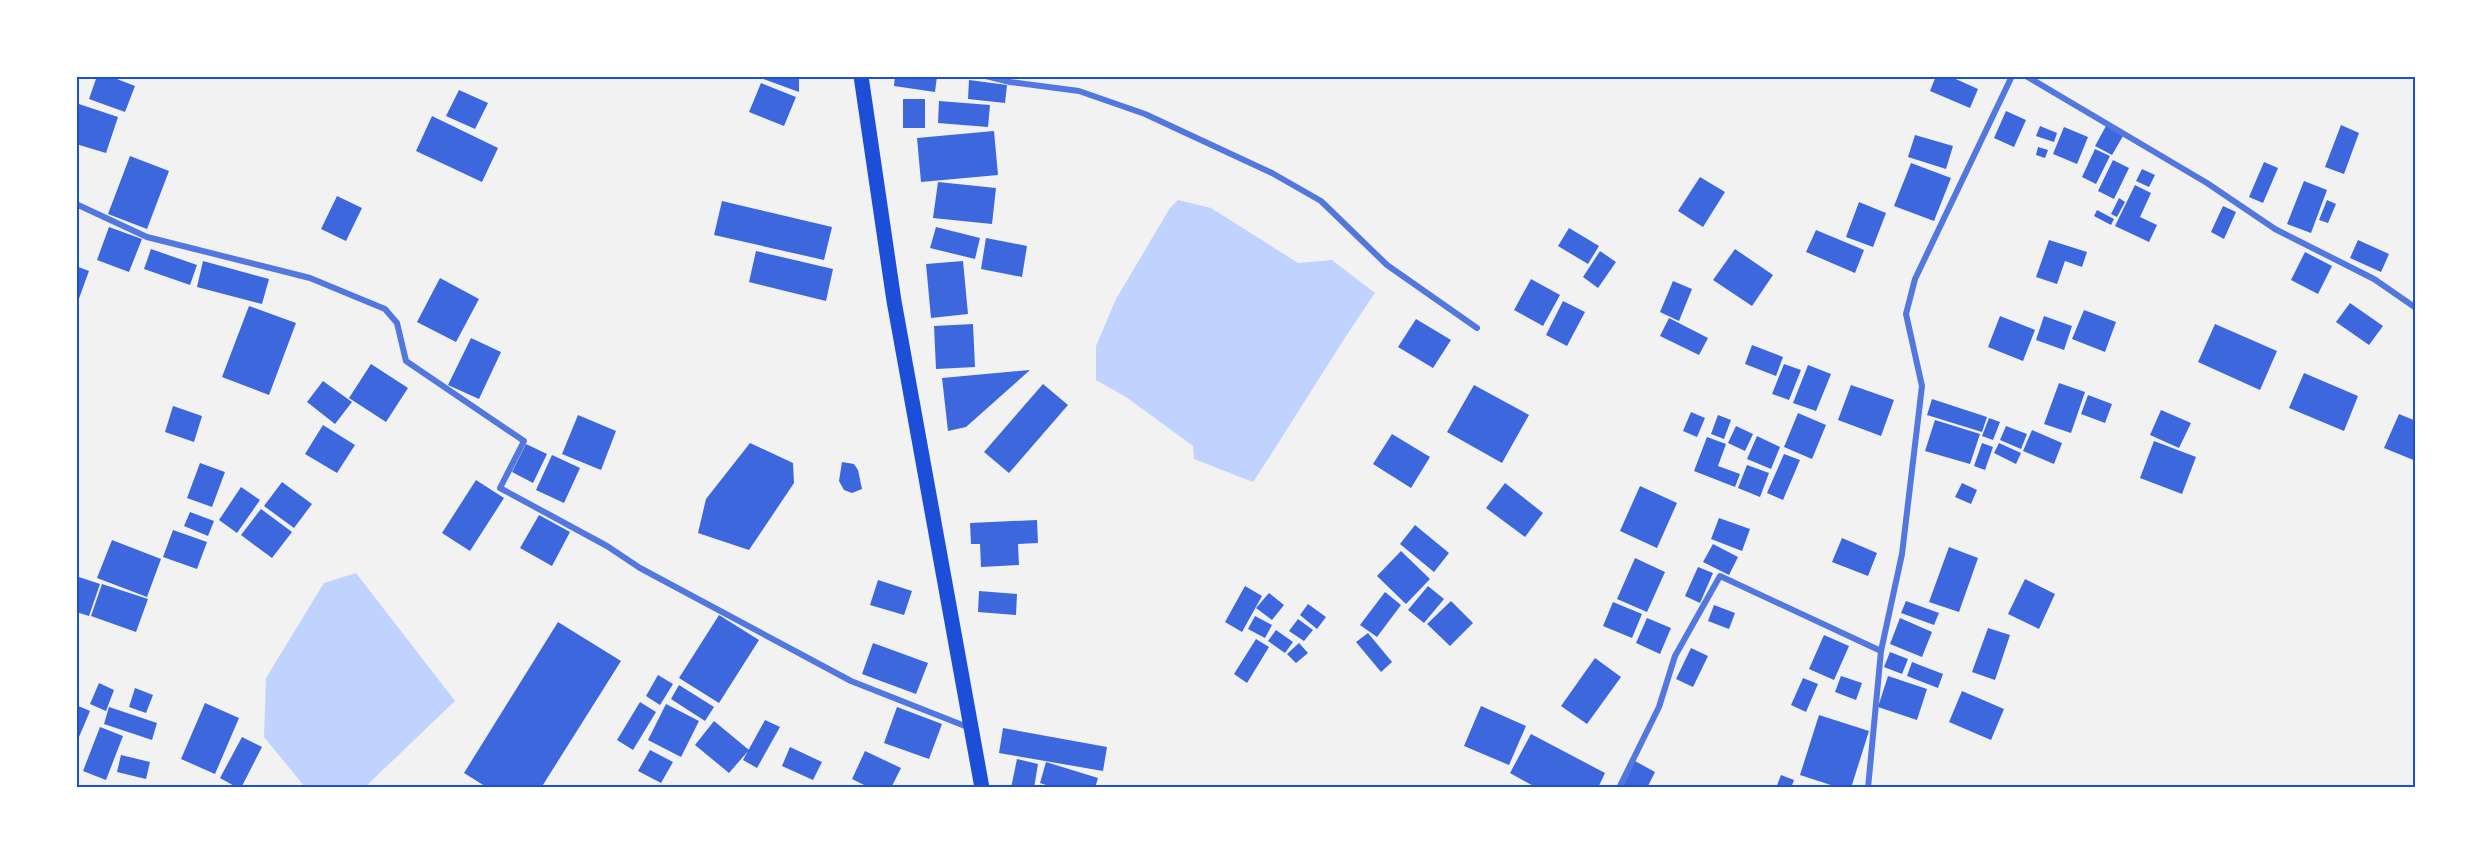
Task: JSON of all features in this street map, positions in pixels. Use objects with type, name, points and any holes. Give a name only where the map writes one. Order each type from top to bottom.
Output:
[{"type":"main road","points":[[861,76],[894,301],[982,788]]},
{"type":"street","points":[[986,76],[1010,82],[1080,91],[1145,114],[1272,173],[1321,201],[1387,265],[1477,328]]},
{"type":"street","points":[[1868,788],[1881,651],[1902,554],[1922,386],[1906,314],[1915,279],[2012,76]]},
{"type":"street","points":[[2026,76],[2207,183],[2274,229],[2374,279],[2415,308]]},
{"type":"street","points":[[76,204],[147,237],[310,278],[385,309],[397,323],[406,361],[524,441],[500,488],[607,546],[640,568],[851,681],[970,729]]},
{"type":"street","points":[[1619,788],[1659,707],[1676,656],[1719,576],[1881,651]]},
{"type":"water","points":[[1178,200],[1211,208],[1298,263],[1332,260],[1375,293],[1253,482],[1194,459],[1193,446],[1126,397],[1096,380],[1096,346],[1116,299],[1170,208]]},
{"type":"water","points":[[356,573],[455,701],[365,787],[305,787],[264,737],[266,678],[324,583]]},
{"type":"building","points":[[97,76],[109,76],[135,86],[125,112],[89,99]]},
{"type":"building","points":[[758,76],[799,76],[799,92],[758,77]]},
{"type":"building","points":[[895,76],[937,76],[935,92],[894,86]]},
{"type":"building","points":[[1936,76],[1949,76],[1978,89],[1970,108],[1930,91]]},
{"type":"building","points":[[969,80],[1007,85],[1005,103],[968,99]]},
{"type":"building","points":[[761,83],[796,97],[784,126],[749,112]]},
{"type":"building","points":[[459,90],[488,103],[475,129],[446,116]]},
{"type":"building","points":[[903,99],[925,99],[925,128],[903,128]]},
{"type":"building","points":[[939,101],[990,105],[988,127],[938,123]]},
{"type":"building","points":[[76,103],[118,117],[106,153],[76,144]]},
{"type":"building","points":[[2006,111],[2026,120],[2014,147],[1994,138]]},
{"type":"building","points":[[432,116],[498,148],[482,182],[416,151]]},
{"type":"building","points":[[2341,125],[2359,133],[2344,174],[2325,167]]},
{"type":"building","points":[[2040,126],[2057,133],[2054,142],[2036,136]]},
{"type":"building","points":[[2106,126],[2123,136],[2112,155],[2095,146]]},
{"type":"building","points":[[2064,127],[2088,137],[2077,164],[2053,154]]},
{"type":"building","points":[[994,131],[998,175],[921,182],[917,138]]},
{"type":"building","points":[[1915,135],[1953,146],[1946,169],[1908,157]]},
{"type":"building","points":[[2038,147],[2048,150],[2045,158],[2036,155]]},
{"type":"building","points":[[2095,149],[2110,156],[2096,184],[2082,177]]},
{"type":"building","points":[[130,156],[169,171],[147,229],[108,214]]},
{"type":"building","points":[[2113,160],[2129,168],[2114,199],[2098,191]]},
{"type":"building","points":[[2264,162],[2278,168],[2263,203],[2249,197]]},
{"type":"building","points":[[1911,163],[1951,178],[1934,221],[1894,206]]},
{"type":"building","points":[[2142,169],[2155,175],[2149,187],[2136,181]]},
{"type":"building","points":[[1700,177],[1725,192],[1703,227],[1678,211]]},
{"type":"building","points":[[2304,181],[2327,190],[2311,233],[2287,224]]},
{"type":"building","points":[[938,182],[996,188],[992,224],[933,218]]},
{"type":"building","points":[[2135,185],[2151,193],[2140,217],[2157,225],[2149,242],[2115,226]]},
{"type":"building","points":[[337,196],[362,208],[346,241],[321,229]]},
{"type":"building","points":[[2119,198],[2125,202],[2117,217],[2111,214]]},
{"type":"building","points":[[2327,200],[2336,204],[2328,223],[2319,220]]},
{"type":"building","points":[[722,201],[832,227],[824,260],[714,235]]},
{"type":"building","points":[[1859,202],[1886,213],[1873,247],[1846,237]]},
{"type":"building","points":[[2223,206],[2236,212],[2224,239],[2211,232]]},
{"type":"building","points":[[2097,210],[2114,219],[2111,225],[2094,216]]},
{"type":"building","points":[[109,227],[142,239],[129,272],[97,260]]},
{"type":"building","points":[[936,227],[980,238],[975,259],[930,248]]},
{"type":"building","points":[[1569,228],[1599,246],[1588,264],[1558,246]]},
{"type":"building","points":[[1816,230],[1864,250],[1855,273],[1806,252]]},
{"type":"building","points":[[986,238],[1027,246],[1022,277],[981,269]]},
{"type":"building","points":[[2049,240],[2087,252],[2082,267],[2065,261],[2057,284],[2036,277]]},
{"type":"building","points":[[2358,240],[2389,254],[2381,272],[2350,258]]},
{"type":"building","points":[[151,249],[197,265],[190,285],[144,269]]},
{"type":"building","points":[[1735,249],[1773,275],[1752,306],[1713,280]]},
{"type":"building","points":[[756,251],[833,269],[826,301],[749,282]]},
{"type":"building","points":[[1600,251],[1616,262],[1598,288],[1583,277]]},
{"type":"building","points":[[2305,252],[2332,266],[2318,294],[2291,280]]},
{"type":"building","points":[[203,261],[269,279],[262,304],[197,287]]},
{"type":"building","points":[[963,261],[968,314],[931,318],[926,264]]},
{"type":"building","points":[[76,266],[89,271],[77,304],[76,303]]},
{"type":"building","points":[[440,278],[479,299],[456,342],[417,322]]},
{"type":"building","points":[[1531,279],[1560,295],[1543,326],[1514,310]]},
{"type":"building","points":[[1673,281],[1692,289],[1679,321],[1660,312]]},
{"type":"building","points":[[1563,301],[1585,312],[1567,346],[1546,335]]},
{"type":"building","points":[[2350,303],[2383,326],[2369,345],[2336,322]]},
{"type":"building","points":[[249,306],[296,323],[269,395],[222,377]]},
{"type":"building","points":[[2084,310],[2116,322],[2105,352],[2072,339]]},
{"type":"building","points":[[2000,316],[2035,330],[2023,361],[1988,347]]},
{"type":"building","points":[[2044,316],[2072,326],[2064,350],[2036,340]]},
{"type":"building","points":[[1669,318],[1708,338],[1699,355],[1660,336]]},
{"type":"building","points":[[1416,319],[1451,340],[1433,368],[1398,347]]},
{"type":"building","points":[[973,324],[975,367],[936,369],[934,326]]},
{"type":"building","points":[[2215,324],[2277,351],[2260,390],[2198,362]]},
{"type":"building","points":[[471,338],[501,352],[479,399],[448,385]]},
{"type":"building","points":[[1752,345],[1783,357],[1776,376],[1745,364]]},
{"type":"building","points":[[371,364],[408,388],[386,422],[349,398]]},
{"type":"building","points":[[1784,364],[1801,370],[1789,400],[1772,394]]},
{"type":"building","points":[[1808,365],[1831,374],[1816,411],[1793,403]]},
{"type":"building","points":[[1030,370],[966,427],[948,431],[942,378]]},
{"type":"building","points":[[2304,373],[2358,396],[2344,431],[2289,408]]},
{"type":"building","points":[[323,381],[352,402],[335,424],[307,402]]},
{"type":"building","points":[[2059,383],[2085,392],[2071,433],[2044,424]]},
{"type":"building","points":[[1043,384],[1068,405],[1009,473],[984,452]]},
{"type":"building","points":[[1474,385],[1529,415],[1502,463],[1447,432]]},
{"type":"building","points":[[1851,385],[1894,400],[1881,436],[1838,420]]},
{"type":"building","points":[[2088,395],[2112,404],[2105,423],[2081,414]]},
{"type":"building","points":[[1932,399],[1987,417],[1982,432],[1927,415]]},
{"type":"building","points":[[173,406],[202,416],[194,442],[165,432]]},
{"type":"building","points":[[2161,410],[2191,423],[2179,448],[2150,435]]},
{"type":"building","points":[[1691,412],[1705,418],[1697,437],[1683,431]]},
{"type":"building","points":[[1798,413],[1826,425],[1812,459],[1784,447]]},
{"type":"building","points":[[2399,414],[2416,421],[2416,461],[2384,448]]},
{"type":"building","points":[[578,415],[616,431],[601,470],[562,454]]},
{"type":"building","points":[[1718,415],[1731,420],[1724,439],[1711,434]]},
{"type":"building","points":[[1989,418],[2000,422],[1993,440],[1982,436]]},
{"type":"building","points":[[1935,420],[1980,434],[1970,464],[1925,451]]},
{"type":"building","points":[[323,425],[355,445],[337,473],[305,454]]},
{"type":"building","points":[[1736,426],[1753,434],[1745,451],[1728,443]]},
{"type":"building","points":[[2006,426],[2027,434],[2021,449],[2000,440]]},
{"type":"building","points":[[2032,430],[2062,443],[2054,464],[2023,451]]},
{"type":"building","points":[[1392,434],[1430,457],[1411,488],[1373,464]]},
{"type":"building","points":[[1757,436],[1780,447],[1771,469],[1747,459]]},
{"type":"building","points":[[1707,437],[1726,444],[1718,466],[1740,474],[1735,487],[1694,471]]},
{"type":"building","points":[[2154,441],[2196,457],[2182,494],[2140,478]]},
{"type":"building","points":[[750,443],[793,463],[794,483],[749,550],[698,533],[706,499]]},
{"type":"building","points":[[1982,443],[1993,447],[1985,470],[1974,466]]},
{"type":"building","points":[[1999,443],[2021,453],[2016,464],[1994,453]]},
{"type":"building","points":[[526,444],[547,454],[533,483],[512,472]]},
{"type":"building","points":[[1784,454],[1800,460],[1783,500],[1767,493]]},
{"type":"building","points":[[552,455],[580,468],[564,503],[536,490]]},
{"type":"building","points":[[842,462],[854,464],[858,470],[862,489],[852,493],[844,490],[839,481]]},
{"type":"building","points":[[200,463],[225,472],[212,507],[187,498]]},
{"type":"building","points":[[1747,465],[1769,473],[1760,497],[1738,488]]},
{"type":"building","points":[[476,480],[504,498],[470,551],[442,533]]},
{"type":"building","points":[[282,482],[312,504],[294,528],[264,506]]},
{"type":"building","points":[[1505,483],[1543,513],[1525,537],[1486,508]]},
{"type":"building","points":[[1962,483],[1977,490],[1971,504],[1955,497]]},
{"type":"building","points":[[1640,486],[1677,503],[1657,548],[1620,531]]},
{"type":"building","points":[[241,487],[260,500],[237,533],[219,520]]},
{"type":"building","points":[[261,509],[292,532],[272,558],[241,535]]},
{"type":"building","points":[[190,512],[214,521],[208,536],[184,526]]},
{"type":"building","points":[[539,515],[570,532],[552,566],[520,548]]},
{"type":"building","points":[[1719,518],[1750,529],[1742,551],[1711,539]]},
{"type":"building","points":[[1037,520],[1038,543],[1018,544],[1019,565],[981,567],[980,544],[971,544],[970,523]]},
{"type":"building","points":[[1415,525],[1449,553],[1434,572],[1400,544]]},
{"type":"building","points":[[173,530],[207,542],[197,569],[163,557]]},
{"type":"building","points":[[1842,538],[1877,553],[1868,576],[1832,562]]},
{"type":"building","points":[[112,540],[161,559],[147,597],[97,578]]},
{"type":"building","points":[[1713,544],[1738,557],[1729,575],[1703,562]]},
{"type":"building","points":[[1949,547],[1978,558],[1959,612],[1929,602]]},
{"type":"building","points":[[1401,551],[1430,579],[1406,604],[1377,576]]},
{"type":"building","points":[[1635,558],[1665,572],[1647,612],[1617,599]]},
{"type":"building","points":[[1698,567],[1713,573],[1700,603],[1685,596]]},
{"type":"building","points":[[76,576],[100,584],[89,616],[76,612]]},
{"type":"building","points":[[2025,579],[2055,594],[2039,629],[2008,614]]},
{"type":"building","points":[[878,580],[912,591],[904,615],[870,605]]},
{"type":"building","points":[[102,584],[148,599],[136,632],[91,616]]},
{"type":"building","points":[[1245,586],[1262,596],[1242,632],[1225,622]]},
{"type":"building","points":[[1428,586],[1444,599],[1424,623],[1408,610]]},
{"type":"building","points":[[979,591],[1017,594],[1016,615],[978,612]]},
{"type":"building","points":[[1385,592],[1401,605],[1377,637],[1360,625]]},
{"type":"building","points":[[1269,593],[1284,605],[1272,620],[1256,608]]},
{"type":"building","points":[[1451,601],[1473,623],[1450,646],[1427,624]]},
{"type":"building","points":[[1906,601],[1939,613],[1934,625],[1901,613]]},
{"type":"building","points":[[1613,602],[1642,614],[1632,638],[1603,626]]},
{"type":"building","points":[[1308,604],[1326,617],[1317,629],[1300,615]]},
{"type":"building","points":[[1714,605],[1735,613],[1729,629],[1708,621]]},
{"type":"building","points":[[719,615],[759,640],[719,703],[679,678]]},
{"type":"building","points":[[1255,616],[1272,625],[1265,638],[1248,629]]},
{"type":"building","points":[[1647,618],[1671,628],[1660,654],[1636,643]]},
{"type":"building","points":[[1900,618],[1932,632],[1922,657],[1890,644]]},
{"type":"building","points":[[1298,619],[1313,630],[1304,641],[1289,631]]},
{"type":"building","points":[[558,622],[621,661],[541,788],[488,788],[464,773]]},
{"type":"building","points":[[1988,628],[2010,635],[1995,680],[1972,672]]},
{"type":"building","points":[[1276,630],[1293,642],[1285,653],[1268,641]]},
{"type":"building","points":[[1368,633],[1392,662],[1381,672],[1356,642]]},
{"type":"building","points":[[1824,635],[1849,646],[1834,680],[1809,669]]},
{"type":"building","points":[[1256,639],[1269,647],[1247,683],[1234,674]]},
{"type":"building","points":[[873,643],[928,663],[916,694],[862,674]]},
{"type":"building","points":[[1299,643],[1308,653],[1296,663],[1287,654]]},
{"type":"building","points":[[1691,648],[1708,656],[1693,687],[1676,679]]},
{"type":"building","points":[[1890,652],[1908,659],[1902,674],[1884,667]]},
{"type":"building","points":[[1595,658],[1621,677],[1587,724],[1561,706]]},
{"type":"building","points":[[1912,662],[1943,674],[1938,688],[1907,676]]},
{"type":"building","points":[[658,675],[673,684],[660,705],[646,696]]},
{"type":"building","points":[[1841,676],[1862,683],[1856,700],[1835,692]]},
{"type":"building","points":[[1888,676],[1927,689],[1917,720],[1878,707]]},
{"type":"building","points":[[1803,678],[1818,684],[1806,712],[1791,705]]},
{"type":"building","points":[[99,683],[114,690],[106,711],[90,704]]},
{"type":"building","points":[[679,685],[714,707],[705,721],[671,699]]},
{"type":"building","points":[[135,688],[153,695],[146,713],[129,707]]},
{"type":"building","points":[[1962,691],[2004,709],[1991,740],[1949,722]]},
{"type":"building","points":[[640,702],[656,712],[633,750],[617,740]]},
{"type":"building","points":[[205,703],[239,718],[215,774],[181,759]]},
{"type":"building","points":[[666,704],[699,721],[681,757],[648,740]]},
{"type":"building","points":[[76,705],[90,711],[79,737],[76,736]]},
{"type":"building","points":[[1481,706],[1526,726],[1509,765],[1464,746]]},
{"type":"building","points":[[109,707],[157,723],[152,740],[104,724]]},
{"type":"building","points":[[897,707],[942,724],[929,759],[884,743]]},
{"type":"building","points":[[1819,715],[1869,731],[1851,788],[1840,788],[1800,775]]},
{"type":"building","points":[[765,720],[780,727],[757,768],[743,760]]},
{"type":"building","points":[[714,721],[749,750],[729,773],[695,745]]},
{"type":"building","points":[[100,727],[123,736],[106,780],[83,771]]},
{"type":"building","points":[[1003,728],[1107,747],[1103,771],[999,753]]},
{"type":"building","points":[[1531,734],[1605,773],[1598,788],[1537,788],[1510,773]]},
{"type":"building","points":[[242,737],[262,747],[241,788],[238,788],[220,778]]},
{"type":"building","points":[[790,747],[822,762],[813,780],[782,766]]},
{"type":"building","points":[[650,750],[673,762],[661,783],[638,771]]},
{"type":"building","points":[[865,751],[901,768],[891,788],[870,788],[852,779]]},
{"type":"building","points":[[121,755],[150,762],[146,779],[117,772]]},
{"type":"building","points":[[1017,759],[1038,764],[1034,788],[1011,788]]},
{"type":"building","points":[[1635,761],[1655,772],[1647,788],[1622,788]]},
{"type":"building","points":[[1046,762],[1098,778],[1095,788],[1055,788],[1040,783]]},
{"type":"building","points":[[1781,775],[1794,780],[1791,788],[1776,788]]}]
